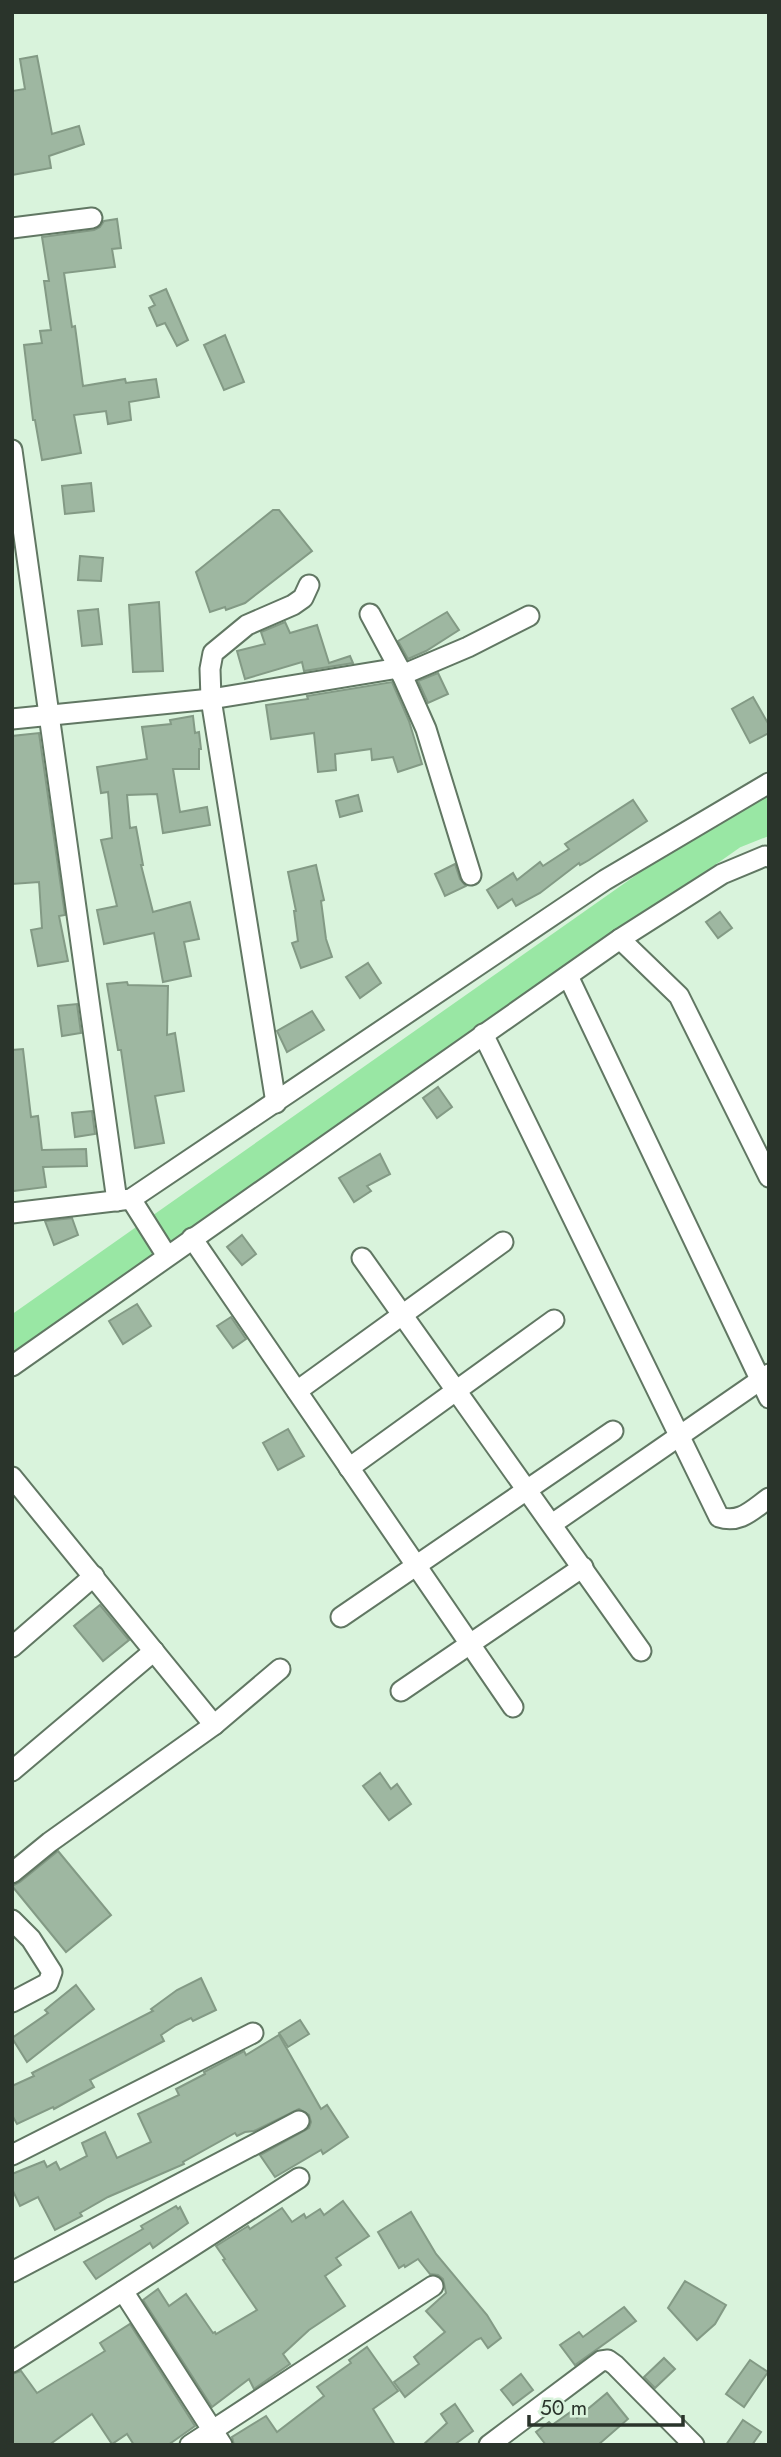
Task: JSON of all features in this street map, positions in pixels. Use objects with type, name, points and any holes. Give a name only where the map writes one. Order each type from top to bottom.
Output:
[{"type":"street","points":[[12,228],[92,218]]},
{"type":"street","points":[[12,450],[129,1205],[163,1252]]},
{"type":"street","points":[[276,1103],[211,699],[210,668],[213,653],[247,625],[293,606],[303,598],[309,585]]},
{"type":"street","points":[[370,614],[401,671],[426,729],[471,875]]},
{"type":"street","points":[[12,719],[211,699],[401,671],[468,647],[529,616]]},
{"type":"street","points":[[12,1213],[129,1205],[605,880],[769,783]]},
{"type":"street","points":[[12,1366],[163,1252],[192,1238],[620,939],[722,874],[765,856],[769,857]]},
{"type":"street","points":[[620,939],[679,996],[769,1177]]},
{"type":"street","points":[[568,976],[764,1377],[769,1398]]},
{"type":"street","points":[[483,1034],[719,1517],[730,1521],[741,1519],[769,1498]]},
{"type":"street","points":[[192,1238],[513,1707]]},
{"type":"street","points":[[297,1391],[503,1242]]},
{"type":"street","points":[[362,1258],[528,1488],[641,1651]]},
{"type":"street","points":[[349,1468],[554,1320]]},
{"type":"street","points":[[552,1524],[764,1377]]},
{"type":"street","points":[[341,1617],[613,1431]]},
{"type":"street","points":[[12,1476],[214,1725]]},
{"type":"street","points":[[401,1691],[583,1567]]},
{"type":"street","points":[[12,1647],[94,1576]]},
{"type":"street","points":[[12,1771],[154,1651]]},
{"type":"street","points":[[12,1872],[214,1725],[280,1669]]},
{"type":"street","points":[[12,1920],[31,1939],[52,1972],[48,1983],[12,2002]]},
{"type":"street","points":[[12,2155],[253,2033]]},
{"type":"street","points":[[12,2273],[299,2121]]},
{"type":"street","points":[[12,2362],[299,2178]]},
{"type":"street","points":[[190,2445],[218,2438],[433,2286]]},
{"type":"street","points":[[123,2291],[218,2438]]},
{"type":"street","points":[[499,2442],[601,2361],[608,2360],[694,2445]]},
{"type":"building","points":[[37,56],[52,134],[79,126],[84,144],[49,156],[51,168],[12,175],[12,91],[25,89],[20,59]]},
{"type":"building","points":[[117,219],[121,248],[112,249],[115,267],[64,273],[83,386],[125,379],[126,383],[156,379],[159,397],[129,402],[131,420],[108,424],[106,411],[74,415],[81,453],[42,460],[33,420],[24,345],[42,343],[40,331],[51,330],[44,281],[49,281],[42,237],[94,230],[104,221]]},
{"type":"building","points":[[166,289],[188,340],[177,346],[165,323],[157,326],[149,308],[155,305],[150,296]]},
{"type":"building","points":[[225,335],[244,382],[224,390],[204,345]]},
{"type":"building","points":[[91,483],[94,511],[65,514],[62,486]]},
{"type":"building","points":[[273,510],[279,510],[312,551],[245,603],[210,612],[196,572]]},
{"type":"building","points":[[80,556],[103,558],[101,581],[78,580]]},
{"type":"building","points":[[159,602],[163,671],[133,672],[129,605]]},
{"type":"building","points":[[98,609],[102,644],[82,646],[78,611]]},
{"type":"building","points":[[447,612],[459,630],[408,659],[398,641]]},
{"type":"building","points":[[285,622],[290,633],[317,625],[329,663],[350,656],[353,663],[304,671],[302,662],[245,679],[237,651],[265,644],[261,632]]},
{"type":"building","points":[[438,673],[448,694],[428,703],[418,681]]},
{"type":"building","points":[[392,682],[409,721],[422,764],[398,772],[393,757],[372,760],[371,749],[335,754],[336,770],[318,772],[314,733],[271,739],[266,705]]},
{"type":"building","points":[[753,697],[769,725],[769,733],[750,743],[732,709]]},
{"type":"building","points":[[193,716],[201,749],[199,769],[173,769],[180,812],[207,807],[210,825],[163,833],[157,794],[127,795],[130,828],[136,827],[141,865],[153,912],[190,902],[199,939],[184,942],[191,976],[163,982],[154,933],[104,944],[97,910],[117,906],[101,840],[112,838],[108,792],[101,793],[97,767],[147,759],[142,727],[171,724],[170,720]]},
{"type":"building","points":[[39,733],[65,915],[59,916],[68,961],[38,966],[31,930],[42,928],[39,882],[12,884],[12,736]]},
{"type":"building","points":[[358,795],[362,811],[340,817],[336,801]]},
{"type":"building","points":[[633,800],[647,821],[589,860],[580,865],[579,863],[540,893],[516,906],[512,899],[498,908],[487,890],[513,873],[517,880],[540,862],[543,866],[569,849],[565,844]]},
{"type":"building","points":[[455,864],[460,879],[466,886],[445,896],[435,874]]},
{"type":"building","points":[[316,865],[324,900],[321,901],[326,939],[332,957],[301,968],[292,943],[298,941],[296,911],[288,872]]},
{"type":"building","points":[[720,912],[732,928],[718,938],[706,922]]},
{"type":"building","points":[[368,963],[381,983],[360,998],[346,977]]},
{"type":"building","points":[[127,982],[128,985],[168,986],[167,1035],[175,1033],[184,1091],[155,1096],[164,1143],[135,1148],[121,1050],[118,1050],[107,984]]},
{"type":"building","points":[[77,1004],[81,1033],[62,1036],[58,1006]]},
{"type":"building","points":[[312,1011],[324,1030],[287,1052],[277,1031]]},
{"type":"building","points":[[23,1049],[31,1117],[38,1116],[42,1150],[86,1149],[87,1166],[43,1167],[46,1187],[13,1191],[12,1050]]},
{"type":"building","points":[[438,1087],[452,1107],[437,1118],[423,1098]]},
{"type":"building","points":[[92,1111],[95,1134],[75,1137],[72,1113]]},
{"type":"building","points":[[380,1154],[390,1174],[367,1186],[371,1191],[354,1202],[339,1178]]},
{"type":"building","points":[[72,1218],[78,1235],[54,1245],[45,1221]]},
{"type":"building","points":[[242,1235],[256,1254],[242,1265],[227,1247]]},
{"type":"building","points":[[137,1304],[151,1326],[123,1344],[109,1321]]},
{"type":"building","points":[[231,1317],[246,1339],[233,1348],[217,1326]]},
{"type":"building","points":[[288,1429],[304,1456],[278,1470],[263,1443]]},
{"type":"building","points":[[100,1605],[129,1640],[103,1661],[74,1626]]},
{"type":"building","points":[[380,1773],[391,1789],[397,1784],[411,1804],[389,1820],[363,1786]]},
{"type":"building","points":[[58,1851],[111,1915],[66,1952],[12,1886]]},
{"type":"building","points":[[201,1978],[216,2010],[193,2021],[191,2018],[176,2025],[161,2035],[164,2041],[90,2080],[94,2087],[54,2109],[53,2107],[17,2124],[12,2115],[12,2086],[153,2011],[151,2009],[177,1990]]},
{"type":"building","points":[[76,1985],[94,2009],[27,2062],[12,2038],[48,2013],[45,2010]]},
{"type":"building","points":[[300,2020],[309,2034],[288,2047],[279,2033]]},
{"type":"building","points":[[279,2035],[321,2109],[327,2105],[348,2137],[323,2154],[321,2150],[275,2177],[260,2155],[309,2128],[309,2115],[299,2109],[254,2131],[237,2136],[235,2133],[183,2162],[184,2164],[108,2197],[80,2213],[82,2216],[55,2230],[38,2197],[20,2206],[12,2189],[12,2174],[44,2161],[47,2167],[56,2162],[60,2170],[87,2156],[82,2143],[105,2132],[117,2158],[151,2142],[138,2114],[179,2095],[176,2089],[205,2074],[204,2072],[244,2051],[246,2055]]},
{"type":"building","points":[[343,2201],[369,2236],[336,2258],[341,2265],[325,2276],[345,2306],[309,2330],[283,2354],[290,2364],[254,2389],[249,2379],[212,2407],[143,2300],[158,2289],[169,2306],[186,2294],[216,2334],[257,2310],[216,2246],[248,2226],[250,2229],[282,2208],[292,2222],[304,2214],[306,2218],[320,2209],[324,2215]]},
{"type":"building","points":[[176,2206],[178,2209],[180,2207],[188,2223],[153,2248],[150,2243],[96,2279],[84,2262],[143,2229],[141,2226]]},
{"type":"building","points":[[411,2212],[436,2254],[487,2315],[501,2338],[488,2348],[481,2338],[476,2340],[405,2397],[394,2382],[419,2364],[414,2357],[445,2332],[426,2311],[446,2293],[443,2279],[430,2274],[418,2259],[399,2268],[378,2232]]},
{"type":"building","points":[[685,2281],[726,2305],[715,2324],[697,2340],[668,2308]]},
{"type":"building","points":[[624,2307],[636,2321],[575,2365],[560,2345],[579,2332],[583,2337]]},
{"type":"building","points":[[130,2324],[195,2426],[168,2445],[134,2445],[127,2434],[112,2444],[92,2414],[49,2445],[12,2445],[12,2374],[21,2371],[37,2393],[105,2351],[100,2343]]},
{"type":"building","points":[[367,2347],[398,2391],[373,2409],[395,2445],[234,2445],[232,2437],[266,2416],[277,2432],[324,2396],[317,2387],[351,2363],[349,2360]]},
{"type":"building","points":[[664,2358],[675,2369],[655,2388],[644,2377]]},
{"type":"building","points":[[750,2360],[768,2372],[744,2407],[726,2394]]},
{"type":"building","points":[[521,2374],[533,2390],[513,2405],[501,2390]]},
{"type":"building","points":[[607,2393],[628,2419],[598,2445],[546,2445],[536,2432],[572,2411],[577,2418]]},
{"type":"building","points":[[455,2404],[473,2431],[454,2445],[423,2445],[447,2423],[441,2414]]},
{"type":"building","points":[[743,2420],[761,2432],[752,2445],[726,2445]]},
{"type":"waterway","points":[[12,1337],[731,831],[769,816]]}]
